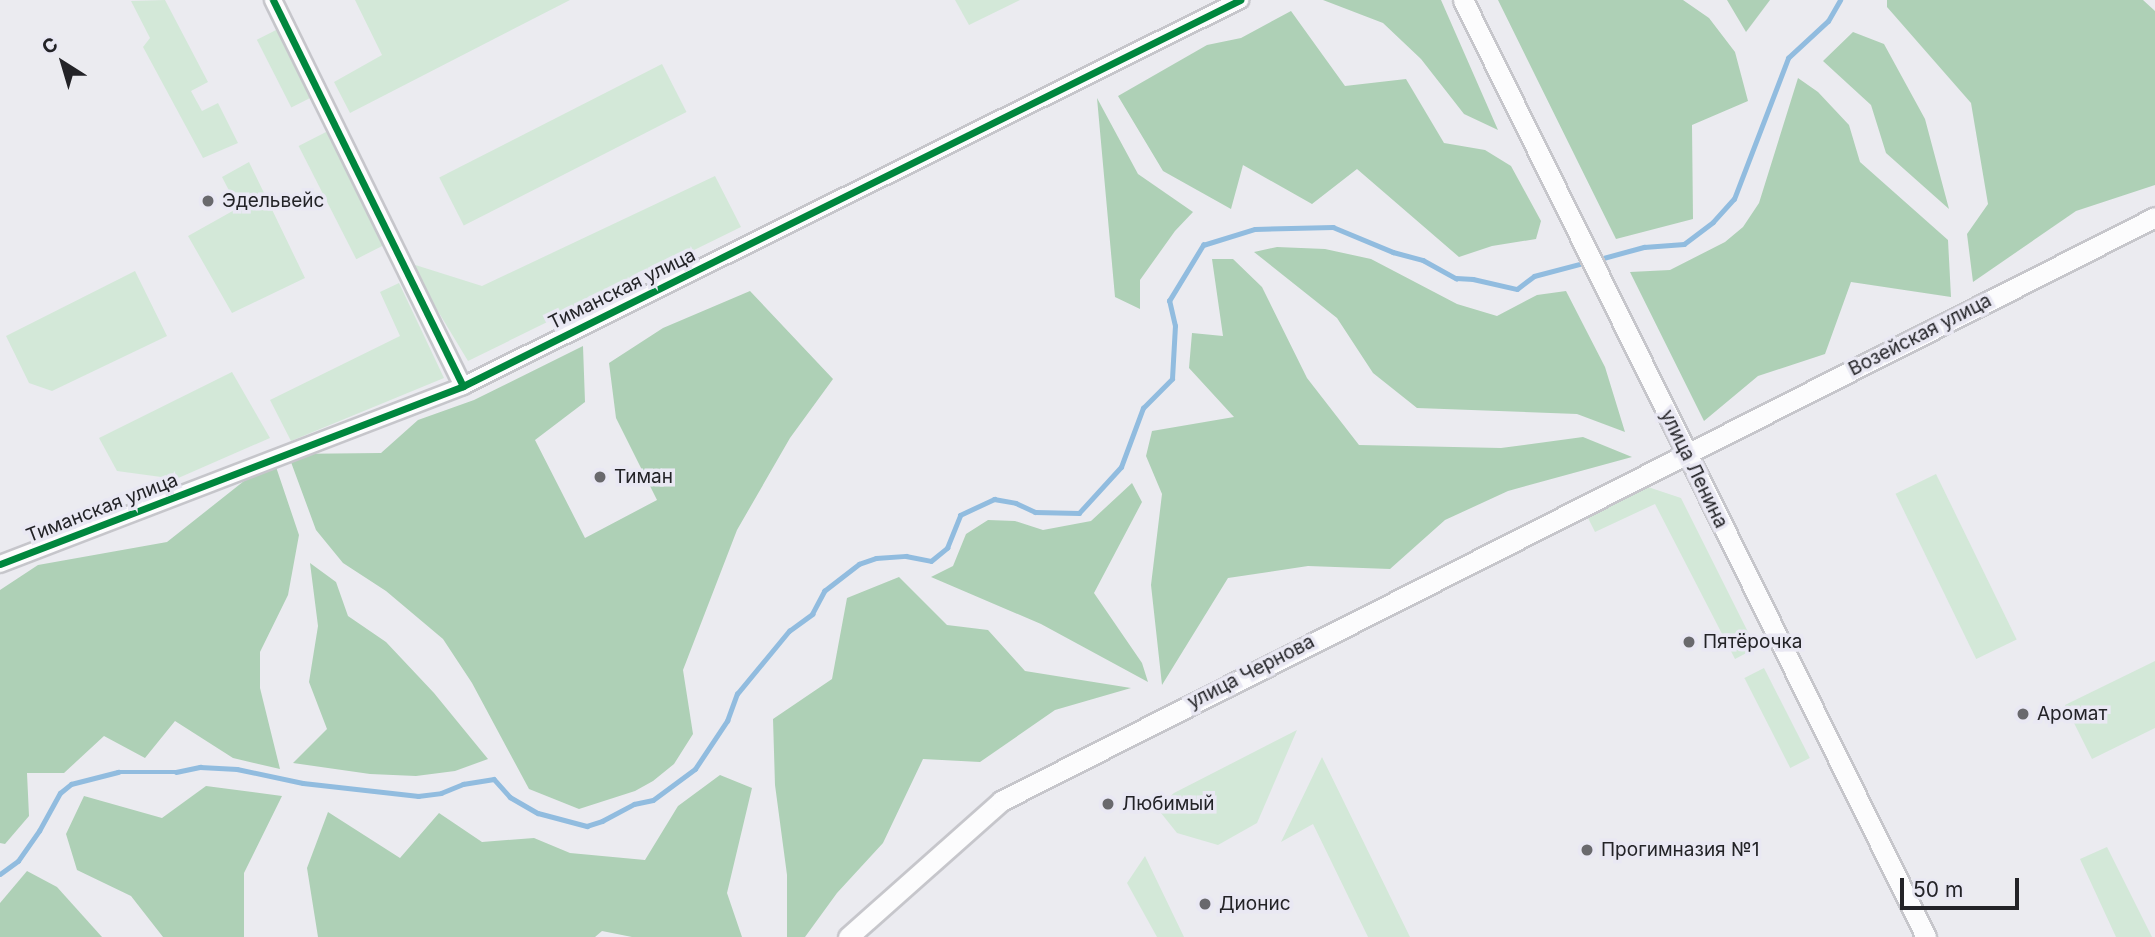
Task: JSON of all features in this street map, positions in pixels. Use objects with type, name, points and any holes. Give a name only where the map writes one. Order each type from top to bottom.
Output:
[{"type":"main road","name":"улица Ленина","points":[[1463,0],[1926,937]]},
{"type":"main road","name":"Возейская улица","points":[[1686,453],[2155,217]]},
{"type":"main road","name":"улица Чернова","points":[[848,937],[1001,801],[1686,453]]},
{"type":"street","points":[[273,0],[463,386]]},
{"type":"street","name":"Тиманская улица","points":[[0,564],[463,386],[1240,0]]},
{"type":"green space","points":[[165,0],[208,82],[191,91],[202,111],[218,103],[238,143],[203,158],[143,47],[150,38],[131,1]]},
{"type":"green space","points":[[355,0],[570,0],[350,113],[334,82],[382,55]]},
{"type":"green space","points":[[955,0],[1020,0],[969,25]]},
{"type":"green space","points":[[1323,0],[1441,0],[1498,130],[1464,114],[1421,59],[1383,23]]},
{"type":"green space","points":[[1498,0],[1683,0],[1709,18],[1735,52],[1748,101],[1692,125],[1693,219],[1616,239]]},
{"type":"green space","points":[[1727,0],[1770,0],[1746,32]]},
{"type":"green space","points":[[1887,0],[2143,0],[2155,11],[2155,185],[2076,211],[1973,282],[1967,234],[1988,204],[1971,103],[1887,7]]},
{"type":"green space","points":[[1291,11],[1345,86],[1406,79],[1444,143],[1485,150],[1511,166],[1541,221],[1536,239],[1492,246],[1459,257],[1357,169],[1312,204],[1243,165],[1231,209],[1163,171],[1118,96],[1207,45],[1241,38]]},
{"type":"green space","points":[[280,28],[315,96],[291,108],[257,40]]},
{"type":"green space","points":[[1853,32],[1884,44],[1925,119],[1949,209],[1886,153],[1871,105],[1823,61]]},
{"type":"green space","points":[[662,64],[687,112],[464,226],[439,177]]},
{"type":"green space","points":[[1798,78],[1818,92],[1849,125],[1860,162],[1948,240],[1951,297],[1851,282],[1825,354],[1758,376],[1704,421],[1630,272],[1670,270],[1725,242],[1743,227],[1759,203]]},
{"type":"green space","points":[[1097,98],[1138,174],[1193,212],[1175,231],[1140,280],[1140,309],[1115,297]]},
{"type":"green space","points":[[328,131],[386,244],[356,259],[299,146]]},
{"type":"green space","points":[[249,162],[305,278],[232,313],[188,236],[238,208],[222,177]]},
{"type":"green space","points":[[715,176],[741,227],[468,361],[409,263],[482,286]]},
{"type":"green space","points":[[1277,247],[1325,249],[1371,259],[1457,304],[1497,316],[1537,295],[1566,291],[1605,367],[1625,432],[1577,414],[1417,408],[1373,373],[1337,318],[1254,252]]},
{"type":"green space","points":[[1212,259],[1233,259],[1262,287],[1307,378],[1359,445],[1501,448],[1583,437],[1632,457],[1508,491],[1445,520],[1390,569],[1308,566],[1228,578],[1162,685],[1151,585],[1162,494],[1146,456],[1152,431],[1234,417],[1189,368],[1192,333],[1223,336]]},
{"type":"green space","points":[[135,271],[167,336],[52,391],[29,383],[6,336]]},
{"type":"green space","points":[[399,283],[444,378],[291,441],[270,400],[400,336],[380,292]]},
{"type":"green space","points":[[750,291],[833,379],[790,438],[737,530],[683,670],[693,734],[674,764],[653,781],[635,791],[579,809],[529,789],[472,683],[443,639],[386,591],[343,563],[316,530],[288,454],[381,453],[418,420],[474,400],[583,346],[585,402],[535,440],[585,538],[657,500],[616,418],[609,363],[663,328]]},
{"type":"green space","points":[[232,372],[270,438],[176,479],[117,471],[99,438]]},
{"type":"green space","points":[[273,458],[299,535],[288,595],[260,652],[260,688],[280,769],[233,758],[175,721],[145,758],[104,736],[64,773],[27,773],[29,816],[5,844],[0,843],[0,590],[38,565],[167,542]]},
{"type":"green space","points":[[1936,474],[2017,639],[1976,659],[1896,494]]},
{"type":"green space","points":[[1132,483],[1142,502],[1094,593],[1142,663],[1148,682],[1041,624],[931,577],[953,566],[966,534],[988,520],[1015,521],[1043,530],[1091,521]]},
{"type":"green space","points":[[1648,487],[1681,498],[1756,648],[1735,659],[1655,504],[1595,532],[1586,514]]},
{"type":"green space","points":[[310,563],[336,582],[348,616],[386,642],[434,693],[488,759],[455,771],[416,776],[370,774],[293,763],[327,729],[309,682],[318,626]]},
{"type":"green space","points":[[899,577],[947,625],[988,630],[1025,671],[1131,688],[1055,710],[980,762],[923,759],[883,843],[837,893],[805,937],[787,937],[787,875],[775,785],[773,719],[832,679],[847,598]]},
{"type":"green space","points":[[2155,661],[2155,728],[2092,759],[2065,705]]},
{"type":"green space","points":[[1764,668],[1810,758],[1790,768],[1744,678]]},
{"type":"green space","points":[[1297,730],[1257,823],[1218,845],[1177,833],[1157,808],[1174,793]]},
{"type":"green space","points":[[1322,757],[1410,937],[1368,937],[1313,824],[1281,842]]},
{"type":"green space","points":[[720,775],[752,788],[727,893],[742,937],[632,937],[602,931],[595,937],[318,937],[307,868],[328,812],[400,858],[439,813],[482,842],[534,838],[570,853],[645,860],[678,806]]},
{"type":"green space","points":[[206,786],[282,796],[244,873],[244,937],[163,937],[131,896],[77,870],[66,834],[84,796],[162,818]]},
{"type":"green space","points":[[2107,847],[2152,937],[2116,937],[2080,859]]},
{"type":"green space","points":[[1145,856],[1184,937],[1157,937],[1127,883]]},
{"type":"green space","points":[[27,871],[57,887],[102,937],[0,937],[0,903]]},
{"type":"waterway","points":[[1596,260],[1644,247],[1684,244],[1713,222],[1734,199],[1788,58],[1828,21],[1840,0]]},
{"type":"waterway","points":[[0,874],[18,861],[39,831],[60,793],[71,784],[118,772],[176,772],[200,767],[237,769],[303,783],[418,796],[494,779],[510,797],[538,813],[587,826],[602,821],[634,804],[653,800],[695,769],[727,721],[737,694],[789,631],[812,614],[824,591],[859,564],[876,558],[906,556],[931,561],[947,548],[960,515],[994,499],[1016,503],[1035,512],[1079,513],[1121,467],[1143,408],[1172,379],[1175,326],[1169,301],[1203,245],[1255,229],[1333,227],[1393,252],[1423,260],[1456,278],[1517,289],[1534,276],[1587,262]]},
{"type":"cycle path","points":[[273,0],[463,386]]},
{"type":"cycle path","points":[[0,564],[463,386],[1240,0]]},
{"type":"place","name":"Эдельвейс","points":[[208,201]]},
{"type":"place","name":"Тиман","points":[[600,477]]},
{"type":"place","name":"Пятёрочка","points":[[1689,642]]},
{"type":"place","name":"Аромат","points":[[2023,714]]},
{"type":"place","name":"Любимый","points":[[1108,804]]},
{"type":"place","name":"Прогимназия №1","points":[[1587,850]]},
{"type":"place","name":"Дионис","points":[[1205,904]]}]
